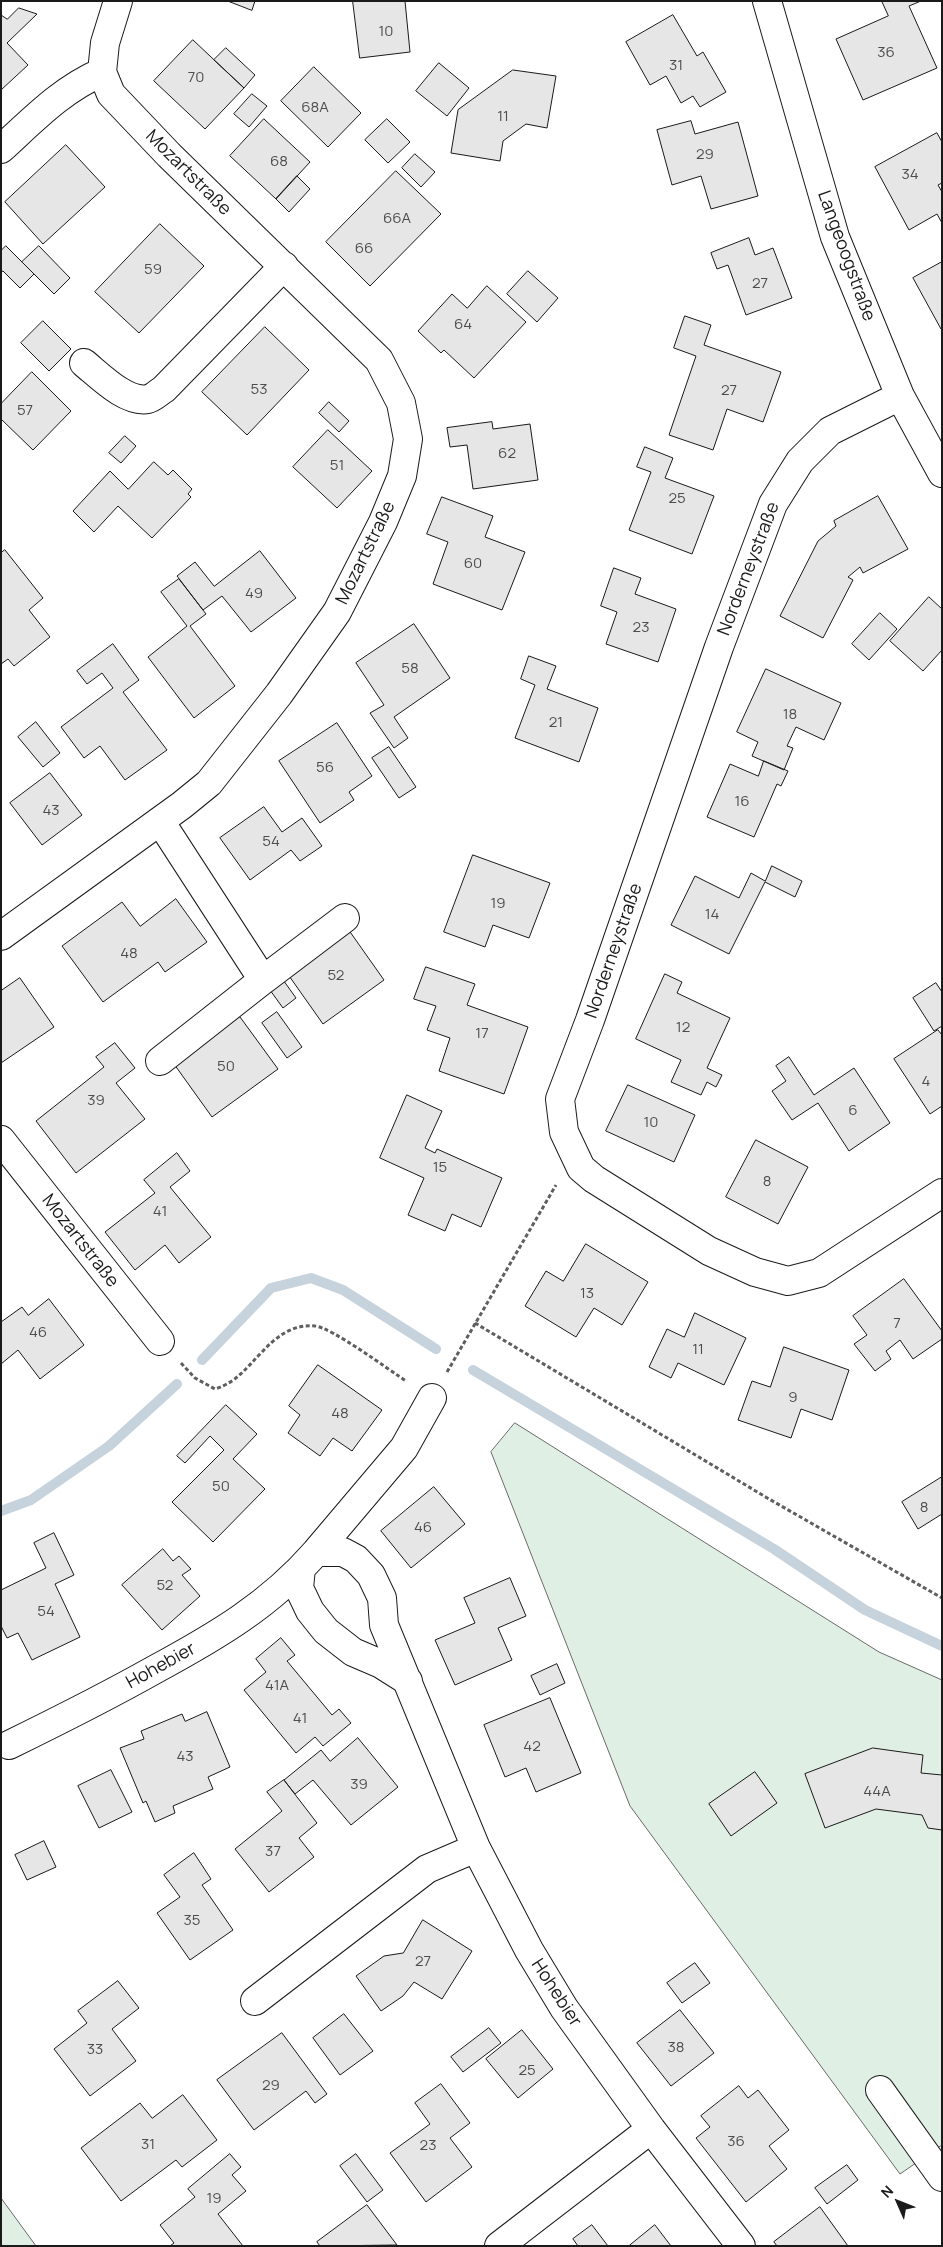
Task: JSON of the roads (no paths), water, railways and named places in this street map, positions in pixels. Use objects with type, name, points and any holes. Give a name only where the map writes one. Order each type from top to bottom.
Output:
[{"type":"street","name":"Mozartstraße","points":[[1,936],[160,821],[209,783],[280,694],[337,612],[383,522],[402,476],[408,439],[402,403],[378,360],[111,94],[102,72],[105,43],[118,1]]},
{"type":"street","name":"Langeoogstraße","points":[[767,1],[835,237],[900,396],[942,473]]},
{"type":"street","points":[[1,149],[57,97],[84,80],[102,72]]},
{"type":"street","points":[[84,364],[113,387],[136,399],[149,399],[164,388],[284,266]]},
{"type":"street","name":"Norderneystraße","points":[[900,396],[830,431],[800,462],[773,504],[719,647],[590,1020],[560,1099],[564,1132],[580,1168],[594,1179],[709,1251],[756,1272],[788,1281],[819,1273],[942,1193]]},
{"type":"street","points":[[160,821],[263,980]]},
{"type":"street","points":[[160,1061],[345,918]]},
{"type":"street","name":"Mozartstraße","points":[[1,1140],[160,1341]]},
{"type":"street","name":"Hohebier","points":[[9,1745],[100,1700],[195,1648],[254,1610],[309,1560],[404,1448],[432,1398]]},
{"type":"street","name":"Hohebier","points":[[309,1560],[343,1552],[356,1559],[371,1575],[382,1598],[384,1625],[476,1848],[529,1950],[564,2008],[651,2129],[741,2246]]},
{"type":"street","points":[[309,1560],[299,1588],[310,1611],[326,1631],[353,1652],[380,1664],[408,1681]]},
{"type":"street","points":[[255,2001],[427,1869],[476,1848]]},
{"type":"street","points":[[880,2090],[942,2177]]},
{"type":"street","points":[[499,2246],[651,2129]]},
{"type":"waterway","points":[[202,1360],[271,1288],[311,1278],[343,1290],[436,1349]]},
{"type":"waterway","points":[[473,1370],[774,1549],[865,1610],[942,1646]]},
{"type":"waterway","points":[[1,1511],[31,1500],[109,1446],[177,1384]]}]
